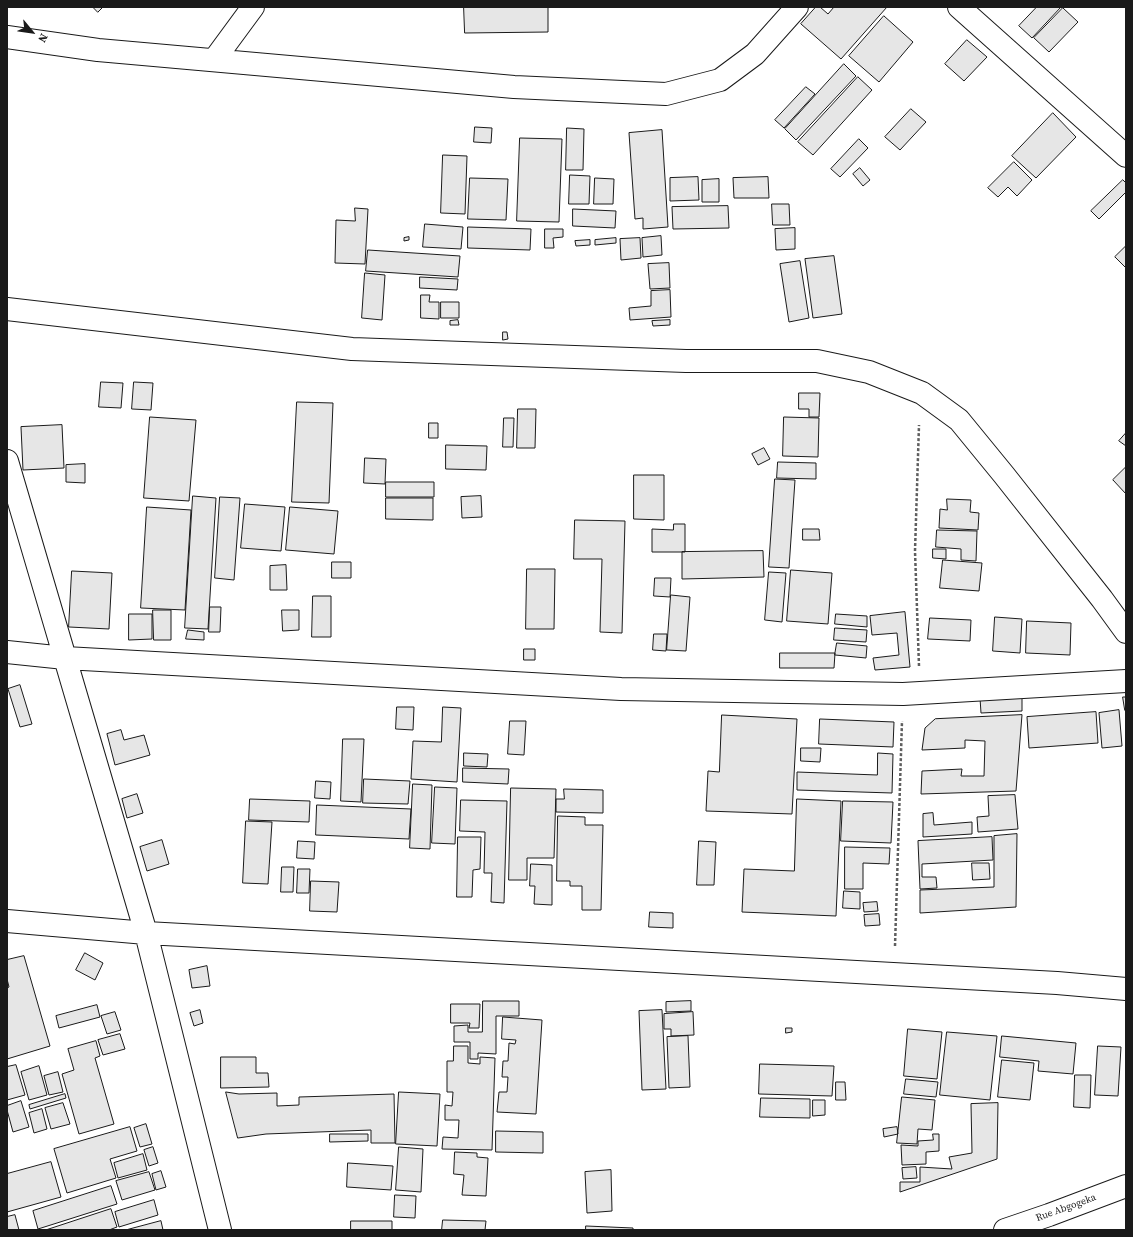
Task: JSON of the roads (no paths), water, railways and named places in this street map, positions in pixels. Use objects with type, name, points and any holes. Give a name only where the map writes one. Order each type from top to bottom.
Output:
[{"type":"street","points":[[214,60],[253,7]]},
{"type":"street","points":[[7,37],[98,50],[514,87],[666,94],[720,80],[755,54],[797,7]]},
{"type":"street","points":[[960,7],[1126,156]]},
{"type":"street","points":[[7,309],[352,349],[686,361],[816,362],[869,372],[922,393],[959,420],[1063,550],[1126,632]]},
{"type":"street","points":[[7,461],[146,933],[220,1230]]},
{"type":"street","points":[[7,652],[64,658],[621,689],[911,693],[1126,681]]},
{"type":"street","points":[[7,921],[146,933],[1057,983],[1126,989]]},
{"type":"street","name":"Rue Abgogeka","points":[[1005,1230],[1126,1186]]}]
